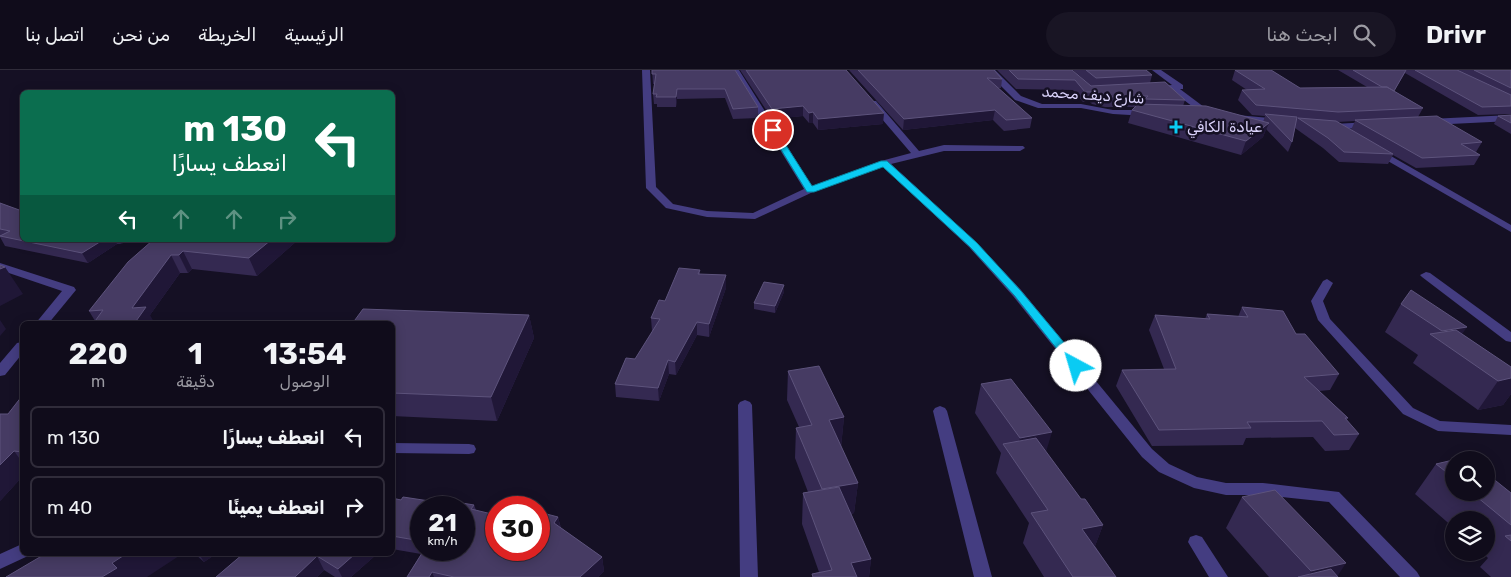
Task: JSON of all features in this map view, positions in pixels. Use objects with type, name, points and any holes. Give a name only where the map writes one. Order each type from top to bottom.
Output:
[{"type":"street","points":[[646,70],[651,188],[670,206],[707,214],[755,216],[810,190],[884,163],[944,148],[1020,148]]},
{"type":"street","points":[[735,70],[810,190]]},
{"type":"street","name":"شارع ديف محمد","points":[[983,70],[992,72],[1018,98],[1041,106],[1080,106],[1113,112],[1160,113]]},
{"type":"street","points":[[1145,89],[1180,88],[1156,70]]},
{"type":"street","points":[[1173,88],[1209,115]]},
{"type":"street","points":[[868,98],[917,154]]},
{"type":"street","points":[[1189,114],[1218,116]]},
{"type":"street","points":[[1228,117],[1286,122]]},
{"type":"street","points":[[1422,122],[1511,118]]},
{"type":"street","points":[[1351,136],[1329,126],[1383,124]]},
{"type":"street","points":[[1368,146],[1511,229]]},
{"type":"street","points":[[884,163],[973,245],[1018,293],[1147,452],[1164,468],[1194,482],[1226,489],[1263,489],[1333,496],[1411,577]]},
{"type":"street","points":[[0,266],[70,290],[44,321]]},
{"type":"street","points":[[1426,275],[1511,338]]},
{"type":"street","points":[[1327,283],[1317,301],[1324,320],[1408,411],[1438,426],[1511,430]]},
{"type":"street","points":[[0,372],[20,348]]},
{"type":"street","points":[[745,405],[749,577]]},
{"type":"street","points":[[940,411],[983,577]]},
{"type":"street","points":[[395,448],[469,449]]},
{"type":"street","points":[[1196,542],[1219,577]]},
{"type":"street","points":[[0,562],[20,552]]},
{"type":"building","points":[[652,70],[735,70],[758,107],[733,109],[725,89],[677,89],[676,97],[656,97],[657,94],[653,94],[656,74],[652,74]]},
{"type":"building","points":[[746,70],[846,70],[884,113],[818,119],[813,112],[809,113],[803,106],[772,109]]},
{"type":"building","points":[[858,70],[994,70],[1002,79],[987,78],[1032,118],[1006,120],[995,110],[904,119]]},
{"type":"building","points":[[1009,70],[1072,70],[1091,86],[1165,82],[1185,100],[1145,99],[1148,96],[1108,97],[1093,92],[1085,92],[1075,80],[1018,79]]},
{"type":"building","points":[[1086,70],[1146,70],[1152,75],[1096,78]]},
{"type":"building","points":[[1235,70],[1271,70],[1300,88],[1387,87],[1423,108],[1338,112],[1256,105],[1242,90],[1265,89]]},
{"type":"building","points":[[1353,70],[1406,70],[1394,91],[1387,87],[1382,87]]},
{"type":"building","points":[[1415,70],[1457,70],[1511,95],[1511,106],[1482,107]]},
{"type":"building","points":[[1474,70],[1511,70],[1511,88]]},
{"type":"building","points":[[1138,104],[1206,106],[1269,123],[1246,141],[1132,110]]},
{"type":"building","points":[[1265,114],[1297,117],[1292,142]]},
{"type":"building","points":[[1511,115],[1511,123],[1498,116]]},
{"type":"building","points":[[1437,116],[1482,142],[1461,144],[1480,155],[1422,158],[1355,120]]},
{"type":"building","points":[[1298,118],[1336,121],[1393,154],[1344,152],[1328,138]]},
{"type":"building","points":[[0,203],[20,210],[20,240],[0,236],[10,231],[0,229]]},
{"type":"building","points":[[29,242],[100,242],[82,253]]},
{"type":"building","points":[[151,242],[269,242],[249,258],[183,251],[179,255],[171,255],[132,308],[146,307],[136,321],[95,321],[103,310],[89,311],[128,262]]},
{"type":"building","points":[[679,268],[700,270],[698,274],[726,275],[709,324],[697,322],[675,362],[668,360],[658,388],[615,384],[626,358],[635,359],[660,319],[651,318],[659,300],[665,301]]},
{"type":"building","points":[[764,282],[784,285],[775,306],[754,303]]},
{"type":"building","points":[[1411,290],[1467,327],[1442,331],[1401,304]]},
{"type":"building","points":[[1242,307],[1283,311],[1296,334],[1305,334],[1339,374],[1304,377],[1348,418],[1345,418],[1359,434],[1334,435],[1322,421],[1247,422],[1251,428],[1159,430],[1122,370],[1176,369],[1155,315],[1210,319],[1207,314],[1248,317]]},
{"type":"building","points":[[363,309],[529,315],[491,397],[395,393],[395,321],[354,321]]},
{"type":"building","points":[[1456,330],[1511,367],[1511,378],[1498,381],[1430,334]]},
{"type":"building","points":[[819,366],[844,417],[829,420],[858,483],[822,489],[796,428],[812,425],[788,371]]},
{"type":"building","points":[[1011,379],[1052,432],[1020,438],[981,384]]},
{"type":"building","points":[[20,399],[20,452],[14,451],[0,465],[0,414],[8,414]]},
{"type":"building","points":[[1036,438],[1081,499],[1085,499],[1103,525],[1082,529],[1116,577],[1073,577],[1031,513],[1048,510],[1003,444]]},
{"type":"building","points":[[1445,462],[1445,471],[1436,464]]},
{"type":"building","points":[[1495,480],[1511,493],[1511,525],[1482,501],[1495,501]]},
{"type":"building","points":[[839,487],[871,559],[851,563],[857,577],[813,577],[812,574],[832,570],[803,493]]},
{"type":"building","points":[[1275,490],[1346,563],[1311,571],[1242,497]]},
{"type":"building","points":[[403,497],[410,498],[410,539],[395,537],[395,499],[401,500]]},
{"type":"building","points":[[475,510],[485,512],[485,561],[550,561],[550,515],[558,517],[554,523],[602,557],[580,577],[454,577],[432,572],[429,577],[407,577],[417,561],[475,561]]},
{"type":"building","points":[[1511,535],[1511,541],[1505,536]]},
{"type":"building","points":[[42,556],[123,556],[112,563],[117,568],[102,577],[6,577]]},
{"type":"building","points":[[241,556],[317,556],[295,577],[216,577]]},
{"type":"building","points":[[317,556],[353,556],[338,569]]},
{"type":"building","points":[[1331,569],[1338,577],[1298,577]]},
{"type":"place","name":"عيادة الكافي","points":[[1176,127]]},
{"type":"route","points":[[773,130],[810,190],[884,163],[973,245],[1018,293],[1076,366]]}]
